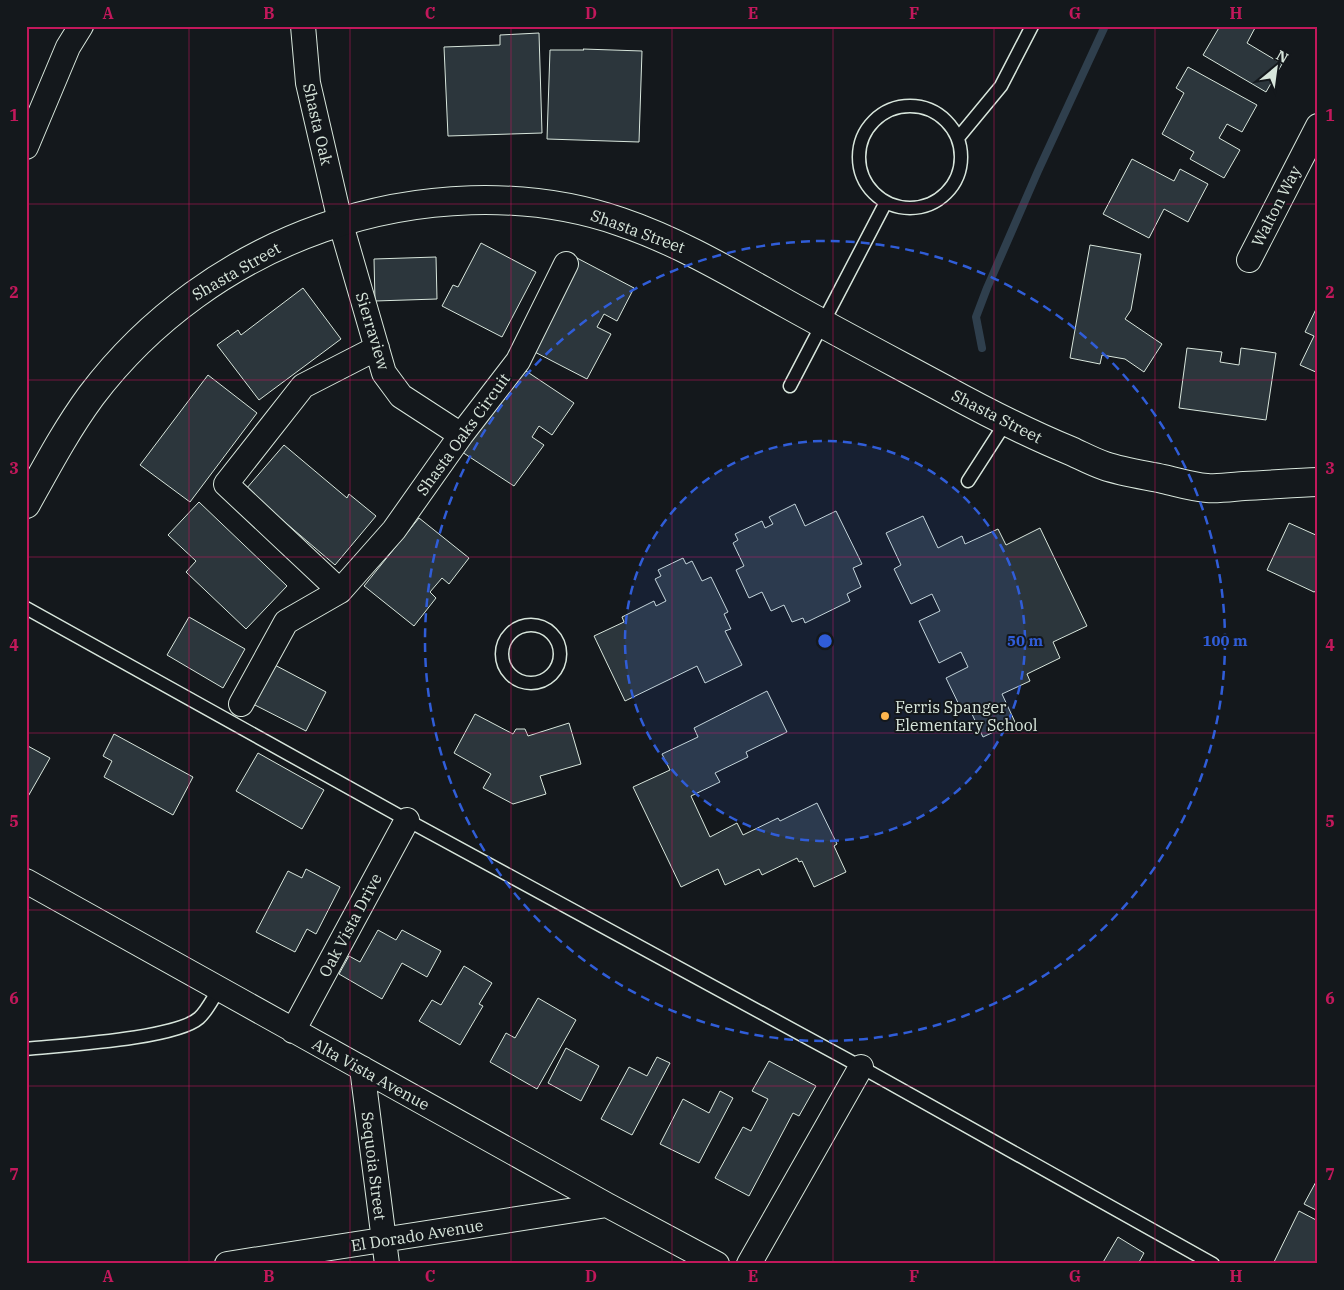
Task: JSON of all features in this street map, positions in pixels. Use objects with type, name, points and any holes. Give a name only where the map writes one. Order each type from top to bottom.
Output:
[{"type":"street","points":[[26,147],[68,47],[81,26]]},
{"type":"street","name":"Shasta Oak","points":[[303,26],[308,83],[340,221]]},
{"type":"street","name":"Walton Way","points":[[1249,260],[1318,126]]},
{"type":"street","name":"Shasta Street","points":[[26,504],[70,428],[91,397],[123,358],[150,330],[181,304],[239,267],[278,246],[340,221],[394,208],[445,201],[492,200],[580,210],[620,221],[704,257],[1006,422],[1039,439],[1107,466],[1207,488],[1318,482]]},
{"type":"street","name":"Sierraview","points":[[340,221],[384,373],[401,396],[461,435]]},
{"type":"street","name":"Shasta Oaks Circuit","points":[[241,704],[286,622],[340,591],[394,530],[461,435],[518,361],[566,264]]},
{"type":"street","points":[[340,591],[226,484],[303,386],[377,348]]},
{"type":"street","name":"Oak Vista Drive","points":[[293,1031],[407,820]]},
{"type":"street","name":"Alta Vista Avenue","points":[[26,882],[607,1205],[717,1264]]},
{"type":"street","points":[[749,1264],[861,1067]]},
{"type":"street","name":"Sequoia Street","points":[[362,1068],[387,1264]]},
{"type":"street","name":"El Dorado Avenue","points":[[227,1264],[607,1205]]},
{"type":"lane","points":[[958,138],[1001,86],[1032,26]]},
{"type":"lane","points":[[902,106],[920,106],[936,112],[950,124],[958,138],[962,155],[960,171],[953,186],[942,199],[926,206],[910,209],[893,206],[878,198],[867,186],[860,170],[859,154],[863,137],[872,122],[886,112],[902,106]]},
{"type":"lane","points":[[790,386],[886,202]]},
{"type":"lane","points":[[968,481],[1006,422]]},
{"type":"lane","points":[[26,608],[407,820],[861,1067],[1213,1264]]},
{"type":"lane","points":[[533,624],[544,627],[554,634],[560,644],[561,656],[558,667],[551,676],[541,682],[529,684],[509,674],[503,663],[501,652],[504,641],[512,631],[521,626],[533,624]]},
{"type":"lane","points":[[26,1049],[132,1037],[178,1029],[200,1018],[219,989]]},
{"type":"building","points":[[1220,26],[1256,26],[1247,43],[1282,64],[1266,92],[1203,55]]},
{"type":"building","points":[[539,33],[542,133],[448,136],[444,47],[500,45],[500,35]]},
{"type":"building","points":[[550,50],[642,51],[639,142],[547,139]]},
{"type":"building","points":[[1188,67],[1257,105],[1242,132],[1227,124],[1219,138],[1240,150],[1224,178],[1190,159],[1194,152],[1162,134],[1184,93],[1176,88]]},
{"type":"building","points":[[1132,159],[1174,181],[1180,169],[1208,184],[1188,222],[1164,209],[1149,238],[1103,214]]},
{"type":"building","points":[[481,243],[536,272],[502,337],[442,306],[453,285],[458,287]]},
{"type":"building","points":[[1090,245],[1141,254],[1131,310],[1125,319],[1162,344],[1144,372],[1125,359],[1102,355],[1100,364],[1070,358]]},
{"type":"building","points":[[436,257],[437,299],[375,301],[374,259]]},
{"type":"building","points":[[577,258],[634,288],[617,321],[604,314],[597,327],[611,334],[587,379],[529,349]]},
{"type":"building","points":[[303,288],[341,339],[259,400],[217,345],[238,330],[241,335]]},
{"type":"building","points":[[1318,305],[1318,373],[1300,365],[1314,336],[1305,332]]},
{"type":"building","points":[[1187,348],[1222,352],[1220,362],[1239,365],[1241,348],[1276,353],[1266,420],[1179,408]]},
{"type":"building","points":[[520,367],[574,403],[552,435],[539,426],[532,437],[544,445],[514,486],[462,452]]},
{"type":"building","points":[[208,375],[257,413],[190,502],[140,465]]},
{"type":"building","points":[[284,445],[347,498],[349,494],[376,516],[335,565],[246,489]]},
{"type":"building","points":[[199,502],[287,586],[246,629],[186,572],[196,561],[168,535]]},
{"type":"building","points":[[795,504],[805,526],[836,511],[862,564],[853,568],[861,587],[847,594],[850,601],[805,623],[803,618],[792,622],[784,605],[771,611],[762,592],[749,598],[736,570],[744,566],[733,543],[738,540],[735,534],[762,521],[765,528],[773,524],[769,517]]},
{"type":"building","points":[[923,516],[938,548],[962,536],[965,544],[998,529],[1006,545],[1040,528],[1087,626],[1053,642],[1060,658],[1027,674],[1030,681],[1002,694],[1015,722],[983,737],[970,710],[963,713],[946,678],[968,667],[961,652],[939,663],[919,621],[940,611],[932,594],[911,604],[894,569],[901,565],[886,533]]},
{"type":"building","points":[[419,518],[469,558],[449,584],[442,578],[430,592],[436,598],[414,626],[364,586]]},
{"type":"building","points":[[1289,523],[1318,536],[1318,590],[1314,592],[1267,570]]},
{"type":"building","points":[[683,558],[686,564],[692,561],[702,581],[711,577],[728,612],[724,614],[731,629],[725,631],[742,665],[705,683],[697,666],[625,701],[594,636],[624,622],[622,617],[654,601],[656,606],[666,601],[655,579],[661,576],[658,570]]},
{"type":"building","points":[[189,617],[245,649],[223,688],[167,655]]},
{"type":"building","points":[[271,663],[326,692],[306,731],[251,703]]},
{"type":"building","points":[[767,691],[787,732],[746,752],[748,757],[715,773],[720,782],[691,796],[710,837],[737,823],[743,835],[778,818],[780,821],[817,803],[837,844],[834,846],[846,872],[814,887],[802,861],[799,862],[797,858],[762,875],[759,869],[725,885],[718,869],[681,887],[633,787],[670,770],[662,754],[698,737],[694,728]]},
{"type":"building","points":[[475,714],[513,734],[516,729],[525,729],[528,736],[569,723],[581,764],[540,776],[546,794],[513,804],[483,788],[491,774],[454,753]]},
{"type":"building","points":[[114,734],[193,777],[173,815],[104,777],[112,761],[103,756]]},
{"type":"building","points":[[26,745],[50,758],[26,800]]},
{"type":"building","points":[[258,753],[324,790],[302,829],[236,791]]},
{"type":"building","points":[[306,869],[340,887],[316,934],[307,929],[295,952],[256,932],[288,871],[302,878]]},
{"type":"building","points":[[378,930],[396,940],[402,930],[441,951],[427,977],[402,963],[382,999],[339,974],[349,956],[360,962]]},
{"type":"building","points":[[464,966],[492,983],[479,1004],[483,1006],[460,1045],[419,1021],[432,1000],[441,1005]]},
{"type":"building","points":[[538,998],[576,1020],[537,1089],[490,1062],[506,1033],[515,1038]]},
{"type":"building","points":[[566,1048],[599,1066],[581,1101],[548,1083]]},
{"type":"building","points":[[657,1057],[670,1063],[632,1135],[601,1119],[629,1067],[647,1076]]},
{"type":"building","points":[[769,1061],[816,1086],[799,1116],[793,1113],[749,1196],[715,1178],[743,1127],[751,1131],[768,1099],[752,1091]]},
{"type":"building","points":[[720,1091],[733,1098],[699,1163],[660,1144],[683,1099],[709,1113]]},
{"type":"building","points":[[1318,1178],[1318,1211],[1304,1204]]},
{"type":"building","points":[[1299,1211],[1318,1221],[1318,1264],[1273,1264]]},
{"type":"building","points":[[1118,1237],[1144,1253],[1138,1264],[1102,1264]]},
{"type":"waterway","points":[[982,348],[976,317],[987,288],[1038,171],[1105,26]]},
{"type":"place","name":"Ferris Spanger Elementary School","points":[[885,716]]}]
